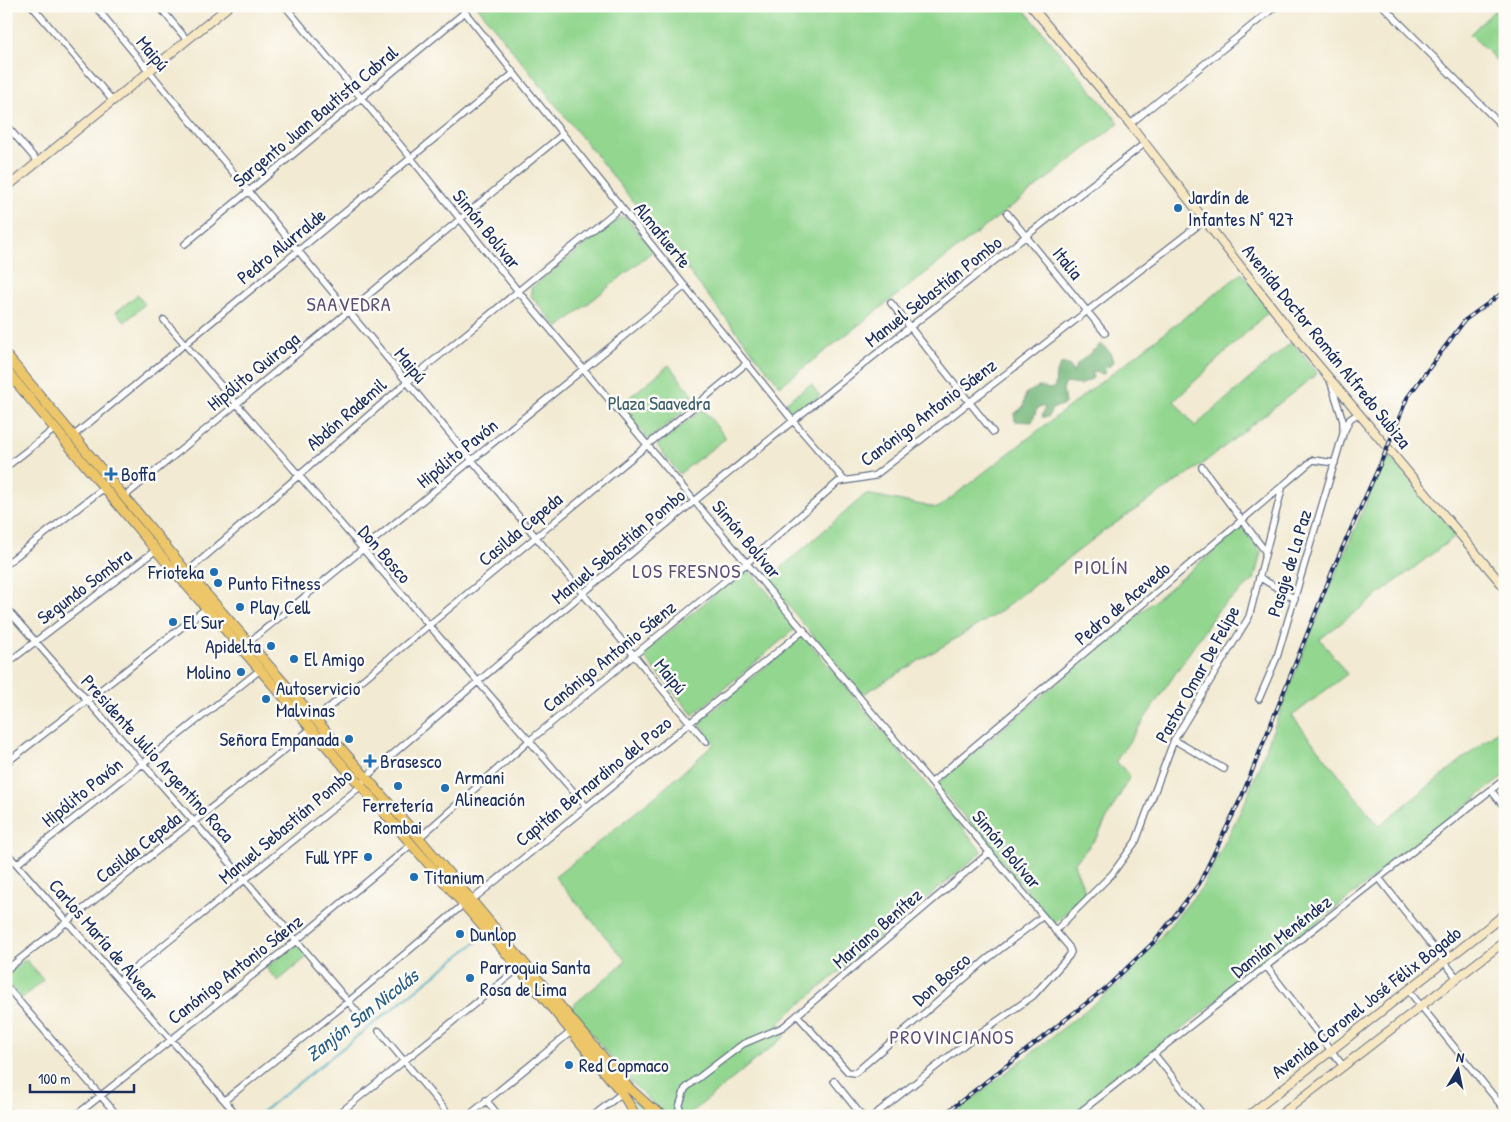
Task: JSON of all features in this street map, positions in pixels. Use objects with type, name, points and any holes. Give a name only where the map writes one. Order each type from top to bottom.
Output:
[{"type":"main road","name":"Avenida Doctor Román Alfredo Subiza","points":[[1031,6],[1130,124],[1305,349],[1505,588]]},
{"type":"main road","points":[[6,188],[225,8]]},
{"type":"main road","points":[[6,355],[59,426]]},
{"type":"main road","points":[[6,370],[124,497],[187,572],[260,670],[361,786],[415,841],[630,1088],[650,1107],[664,1116]]},
{"type":"main road","points":[[70,439],[104,488],[156,550],[248,643],[366,777],[415,841]]},
{"type":"main road","points":[[468,902],[519,968],[622,1093],[636,1116]]},
{"type":"main road","name":"Avenida Coronel José Félix Bogado","points":[[1248,1116],[1505,914]]},
{"type":"main road","name":"Avenida Coronel José Félix Bogado","points":[[1279,1116],[1505,941]]},
{"type":"main road","points":[[6,1112],[10,1116]]},
{"type":"street","points":[[6,10],[10,6]]},
{"type":"street","points":[[32,6],[113,101]]},
{"type":"street","name":"Maipú","points":[[95,6],[406,383],[706,742]]},
{"type":"street","points":[[158,6],[187,40]]},
{"type":"street","name":"Simón Bolívar","points":[[285,6],[411,158],[459,220],[932,782],[1071,952],[1033,996],[970,1040],[873,1116]]},
{"type":"street","name":"Almafuerte","points":[[460,6],[793,422],[844,480]]},
{"type":"street","points":[[1130,124],[1276,6]]},
{"type":"street","points":[[1383,6],[1505,129]]},
{"type":"street","name":"Sargento Juan Bautista Cabral","points":[[185,244],[465,12]]},
{"type":"street","name":"Pedro Alurralde","points":[[70,439],[514,73]]},
{"type":"street","points":[[6,125],[38,162]]},
{"type":"street","name":"Hipólito Quiroga","points":[[124,497],[563,134]]},
{"type":"street","name":"Manuel Sebastián Pombo","points":[[119,981],[246,881],[361,786],[366,777],[476,682],[695,500],[910,327],[1144,144]]},
{"type":"street","name":"Abdón Rademil","points":[[187,572],[406,383],[622,207]]},
{"type":"street","name":"Italia","points":[[1007,213],[1105,333]]},
{"type":"street","name":"Canónigo Antonio Sáenz","points":[[75,1116],[297,940],[415,841],[529,741],[747,563],[838,482],[867,479],[874,476],[1086,310],[1205,220]]},
{"type":"street","name":"Hipólito Pavón","points":[[248,643],[685,286]]},
{"type":"street","points":[[891,303],[993,432]]},
{"type":"street","name":"Don Bosco","points":[[164,320],[362,551],[586,806]]},
{"type":"street","name":"Casilda Cepeda","points":[[315,719],[534,536],[747,363]]},
{"type":"street","name":"Pasaje de La Paz","points":[[1330,378],[1343,421],[1343,434]]},
{"type":"street","name":"Pasaje de La Paz","points":[[1259,700],[1277,657],[1343,434],[1350,419],[1359,413]]},
{"type":"street","points":[[6,466],[59,426]]},
{"type":"street","name":"Pedro de Acevedo","points":[[932,782],[1282,489],[1314,460],[1335,463]]},
{"type":"street","points":[[1202,467],[1242,522],[1266,551]]},
{"type":"street","points":[[6,564],[104,488]]},
{"type":"street","name":"Pastor Omar De Felipe","points":[[1055,931],[1101,886],[1132,847],[1174,740],[1249,617],[1282,489]]},
{"type":"street","name":"Segundo Sombra","points":[[6,664],[156,550]]},
{"type":"street","points":[[1259,576],[1294,599]]},
{"type":"street","points":[[6,763],[210,605]]},
{"type":"street","name":"Presidente Julio Argentino Roca","points":[[6,608],[87,702],[195,822],[364,1020]]},
{"type":"street","name":"Capitán Bernardino del Pozo","points":[[225,1100],[804,630]]},
{"type":"street","name":"Hipólito Pavón","points":[[17,864],[260,670]]},
{"type":"street","name":"Casilda Cepeda","points":[[6,970],[312,729]]},
{"type":"street","points":[[1174,740],[1224,769]]},
{"type":"street","name":"Damián Menéndez","points":[[1075,1116],[1505,779]]},
{"type":"street","points":[[1491,790],[1505,808]]},
{"type":"street","name":"Carlos María de Alvear","points":[[6,852],[68,920],[238,1116]]},
{"type":"street","name":"Mariano Benítez","points":[[684,1116],[679,1107],[680,1101],[685,1089],[693,1082],[743,1044],[784,1027],[990,852]]},
{"type":"street","points":[[1379,878],[1457,978]]},
{"type":"street","name":"Don Bosco","points":[[798,1016],[848,1072],[855,1073],[986,960],[1043,916]]},
{"type":"street","points":[[1266,966],[1343,1066]]},
{"type":"street","points":[[336,1116],[519,968]]},
{"type":"street","points":[[6,986],[118,1116]]},
{"type":"street","points":[[1408,990],[1505,1110]]},
{"type":"street","points":[[379,1031],[450,1116]]},
{"type":"street","points":[[468,1116],[572,1031]]},
{"type":"street","points":[[1154,1054],[1204,1116]]},
{"type":"street","points":[[834,1081],[862,1116]]},
{"type":"street","points":[[593,1116],[622,1093]]},
{"type":"street","points":[[486,1100],[499,1116]]},
{"type":"green space","points":[[477,6],[1021,6],[1119,123],[780,386]]},
{"type":"green space","points":[[1495,10],[1505,20],[1505,69],[1470,34]]},
{"type":"green space","points":[[621,217],[627,218],[653,251],[558,328],[531,296],[531,288]]},
{"type":"green space","points":[[1242,273],[1270,310],[1174,401],[1195,426],[1292,342],[1317,372],[1314,376],[1201,465],[1104,531],[998,613],[862,695],[767,580],[866,494],[938,508]]},
{"type":"green space","points":[[137,295],[145,304],[125,322],[116,312]]},
{"type":"green space","points":[[1101,344],[1110,352],[1113,361],[1110,366],[1105,367],[1104,374],[1092,372],[1093,378],[1080,385],[1066,383],[1063,389],[1065,404],[1052,409],[1048,417],[1042,417],[1045,408],[1041,406],[1036,411],[1032,422],[1015,421],[1014,414],[1023,407],[1026,393],[1038,387],[1050,389],[1055,387],[1056,373],[1062,363],[1070,366],[1073,373],[1077,364]]},
{"type":"green space","name":"Plaza Saavedra","points":[[669,365],[697,401],[648,440],[620,405]]},
{"type":"green space","points":[[811,384],[820,396],[800,413],[792,413],[785,403]]},
{"type":"green space","points":[[703,409],[726,438],[679,474],[657,445]]},
{"type":"green space","points":[[1387,453],[1457,535],[1320,639],[1347,674],[1292,716],[1379,826],[1505,725],[1505,775],[1071,1116],[951,1116],[1124,980],[1203,886],[1246,800],[1305,647]]},
{"type":"green space","points":[[1242,527],[1261,552],[1254,580],[1219,609],[1116,761],[1130,776],[1097,837],[1074,864],[1086,894],[1054,924],[937,784]]},
{"type":"green space","points":[[747,568],[797,627],[693,715],[642,654]]},
{"type":"green space","points":[[803,635],[982,852],[779,1022],[785,1030],[785,1036],[687,1116],[675,1116],[663,1111],[649,1100],[620,1069],[571,1007],[626,961],[555,877],[657,795],[714,744],[699,722]]},
{"type":"green space","points":[[296,943],[308,956],[278,981],[266,968]]},
{"type":"green space","points":[[26,959],[43,980],[21,999],[6,982],[6,975]]},
{"type":"green space","points":[[632,1097],[656,1116],[641,1116]]},
{"type":"waterway","name":"Zanjón San Nicolás","points":[[257,1116],[484,936]]},
{"type":"railway","points":[[942,1116],[1107,987],[1156,940],[1199,884],[1242,796],[1336,562],[1386,451],[1407,398],[1465,320],[1505,291]]},
{"type":"place","name":"Jardín de Infantes N° 927","points":[[1178,208]]},
{"type":"place","name":"Boffa","points":[[111,474]]},
{"type":"place","name":"Frioteka","points":[[214,572]]},
{"type":"place","name":"Punto Fitness","points":[[218,583]]},
{"type":"place","name":"Play Cell","points":[[240,607]]},
{"type":"place","name":"El Sur","points":[[173,622]]},
{"type":"place","name":"Apidelta","points":[[271,646]]},
{"type":"place","name":"El Amigo","points":[[294,659]]},
{"type":"place","name":"Molino","points":[[241,672]]},
{"type":"place","name":"Autoservicio Malvinas","points":[[266,699]]},
{"type":"place","name":"Señora Empanada","points":[[349,739]]},
{"type":"place","name":"Brasesco","points":[[370,761]]},
{"type":"place","name":"Ferretería Rombai","points":[[398,786]]},
{"type":"place","name":"Armani Alineación","points":[[445,788]]},
{"type":"place","name":"Full YPF","points":[[368,857]]},
{"type":"place","name":"Titanium","points":[[414,877]]},
{"type":"place","name":"Dunlop","points":[[460,934]]},
{"type":"place","name":"Parroquia Santa Rosa de Lima","points":[[470,978]]},
{"type":"place","name":"Red Copmaco","points":[[569,1065]]},
{"type":"district","name":"SAAVEDRA","points":[[349,304]]},
{"type":"district","name":"PIOLÍN","points":[[1101,567]]},
{"type":"district","name":"LOS FRESNOS","points":[[687,571]]},
{"type":"district","name":"PROVINCIANOS","points":[[952,1037]]}]
